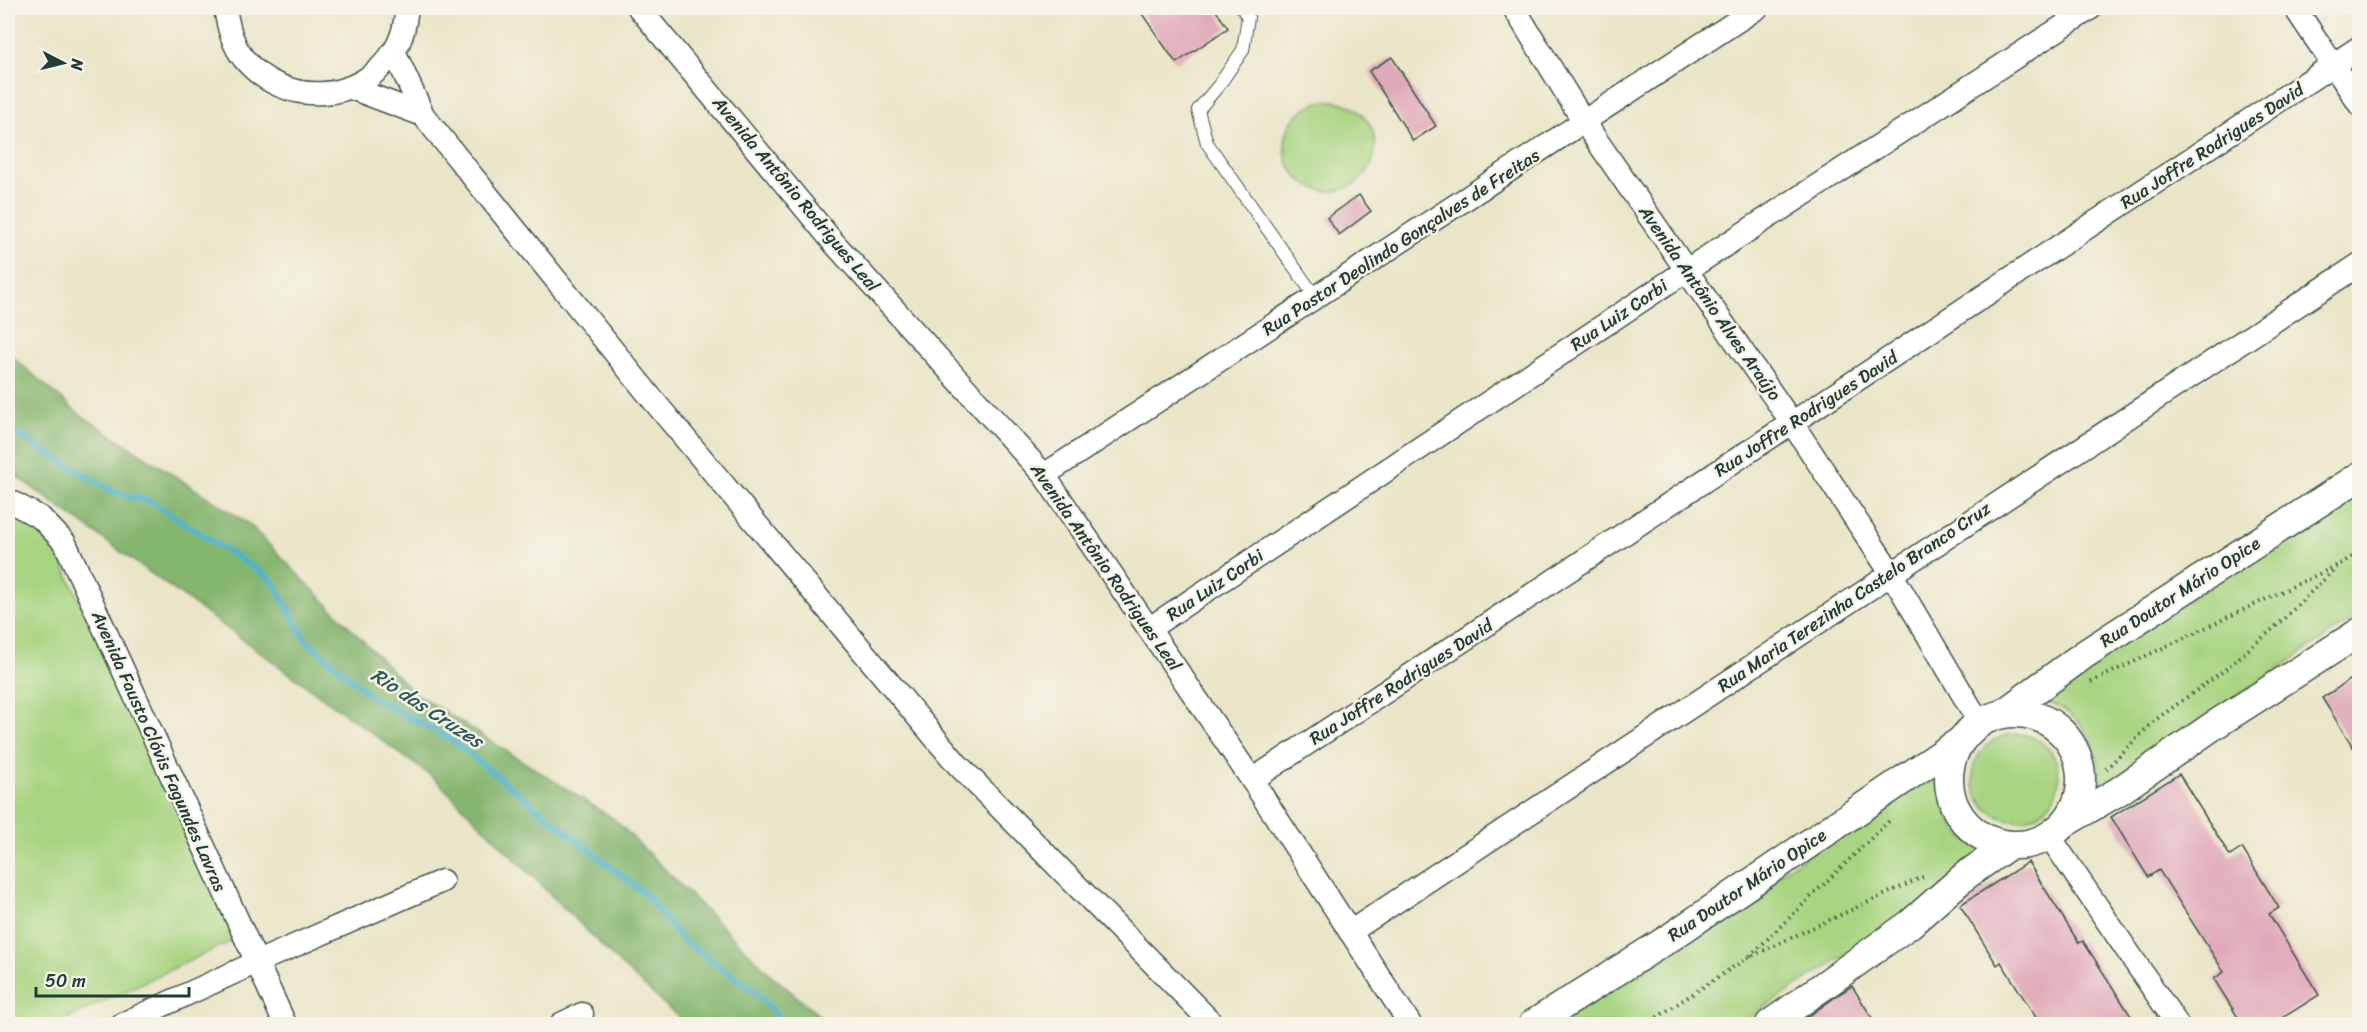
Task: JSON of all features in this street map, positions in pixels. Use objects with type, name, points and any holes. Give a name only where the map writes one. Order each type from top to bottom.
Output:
[{"type":"street","points":[[211,8],[229,32],[243,58],[263,78],[289,91],[318,94],[351,88],[372,76],[394,51],[405,29],[407,8]]},
{"type":"street","points":[[225,8],[229,32]]},
{"type":"street","name":"Avenida Antônio Rodrigues Leal","points":[[639,8],[834,243],[1044,476],[1252,780],[1410,1024]]},
{"type":"street","name":"Avenida Antônio Alves Araújo","points":[[1514,8],[1584,122],[1792,423],[1891,573],[1981,726]]},
{"type":"street","name":"Rua Pastor Deolindo Gonçalves de Freitas","points":[[1044,476],[1757,8]]},
{"type":"street","name":"Rua Luiz Corbi","points":[[1150,628],[1687,270],[2091,8]]},
{"type":"street","points":[[2295,8],[2360,105]]},
{"type":"street","name":"Rua Joffre Rodrigues David","points":[[1252,780],[2360,47]]},
{"type":"street","points":[[394,51],[423,115],[653,400],[957,764],[1213,1024]]},
{"type":"street","points":[[351,88],[423,115]]},
{"type":"street","name":"Rua Maria Terezinha Castelo Branco Cruz","points":[[1350,933],[2360,264]]},
{"type":"street","name":"Rua Doutor Mário Opice","points":[[1533,1024],[1668,939],[2085,654],[2360,476]]},
{"type":"street","name":"Avenida Fausto Clóvis Fagundes Lavras","points":[[8,500],[41,518],[66,543],[255,963],[285,1024]]},
{"type":"street","points":[[2059,829],[2080,793],[2081,767],[2071,742],[2053,724],[2029,713],[1981,726],[1950,763],[1948,791],[1959,817],[1979,837],[2009,845],[2028,846],[2059,829],[2119,791],[2213,726],[2360,632]]},
{"type":"street","points":[[2059,829],[2178,1024]]},
{"type":"street","points":[[1770,1024],[1910,924],[1965,876],[2009,845]]},
{"type":"street","points":[[122,1024],[442,881]]},
{"type":"street","points":[[561,1024],[582,1014]]},
{"type":"lane","points":[[1242,8],[1248,17],[1243,50],[1219,86],[1198,110],[1207,143],[1316,298]]},
{"type":"path","points":[[2091,682],[2340,564],[2360,552]]},
{"type":"path","points":[[2080,793],[2154,721],[2231,664],[2275,627],[2340,564]]},
{"type":"path","points":[[1747,958],[1899,812]]},
{"type":"path","points":[[1647,1024],[1747,958],[1932,873]]},
{"type":"green space","points":[[1330,101],[1347,105],[1362,114],[1371,129],[1375,146],[1371,163],[1362,178],[1347,187],[1330,191],[1313,187],[1298,178],[1289,163],[1285,146],[1289,129],[1298,114],[1313,105]]},
{"type":"green space","points":[[8,353],[79,414],[249,524],[413,692],[614,819],[769,973],[829,1024],[686,1024],[621,965],[434,778],[8,470]]},
{"type":"green space","points":[[2359,489],[2359,615],[2099,788],[2097,756],[2085,731],[2065,711],[2037,697]]},
{"type":"green space","points":[[8,512],[45,535],[56,550],[238,938],[55,1024],[8,1024]]},
{"type":"green space","points":[[2016,734],[2040,741],[2052,753],[2059,777],[2052,801],[2040,813],[2016,820],[1992,813],[1980,801],[1973,777],[1980,753],[1992,741]]},
{"type":"green space","points":[[1941,764],[1941,795],[1951,821],[1970,841],[1999,854],[1739,1024],[1558,1024]]},
{"type":"building","points":[[1138,8],[1214,8],[1228,28],[1176,63]]},
{"type":"building","points":[[1392,57],[1436,126],[1413,141],[1369,71]]},
{"type":"building","points":[[1359,195],[1371,211],[1339,235],[1327,218]]},
{"type":"building","points":[[2353,678],[2360,689],[2360,758],[2322,698]]},
{"type":"building","points":[[2179,774],[2230,856],[2242,848],[2279,908],[2269,914],[2319,995],[2273,1024],[2242,1024],[2214,979],[2224,972],[2159,870],[2148,877],[2111,817]]},
{"type":"building","points":[[2028,862],[2079,943],[2083,941],[2136,1024],[2040,1024],[2001,962],[1997,965],[1960,905]]},
{"type":"building","points":[[1852,986],[1876,1024],[1798,1024],[1841,993]]},
{"type":"waterway","name":"Rio das Cruzes","points":[[8,429],[114,492],[152,502],[272,580],[306,640],[374,698],[452,740],[646,895],[679,937],[754,991],[785,1024]]}]
